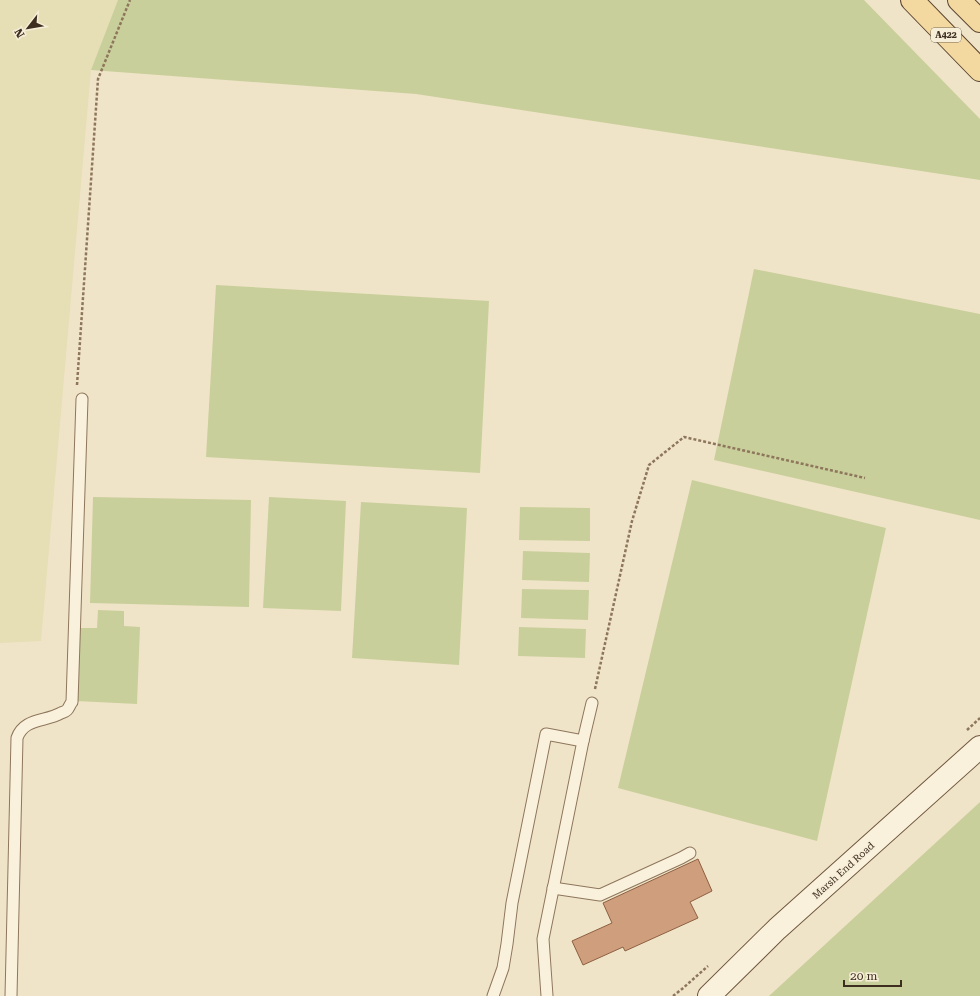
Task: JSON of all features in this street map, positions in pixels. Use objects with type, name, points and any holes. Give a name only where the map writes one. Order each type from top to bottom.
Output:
[{"type":"main road","name":"A422","points":[[912,0],[980,70]]},
{"type":"main road","points":[[959,0],[980,21]]},
{"type":"street","name":"Marsh End Road","points":[[709,996],[777,929],[980,747]]},
{"type":"lane","points":[[11,996],[17,738],[19,732],[26,725],[54,717],[67,710],[72,702],[79,395]]},
{"type":"lane","points":[[547,996],[542,939],[592,703]]},
{"type":"lane","points":[[493,996],[503,968],[512,903],[546,734],[583,741]]},
{"type":"lane","points":[[553,888],[600,895],[690,853]]},
{"type":"path","points":[[79,395],[98,79],[130,0]]},
{"type":"path","points":[[592,703],[632,521],[649,465],[684,437],[865,478]]},
{"type":"shaded area","points":[[0,0],[118,0],[91,70],[41,641],[0,643]]},
{"type":"green space","points":[[118,0],[864,0],[980,119],[980,180],[416,94],[91,70]]},
{"type":"green space","points":[[754,269],[980,314],[980,520],[714,460]]},
{"type":"green space","points":[[216,285],[489,301],[480,473],[206,457]]},
{"type":"green space","points":[[692,480],[886,528],[817,841],[618,788]]},
{"type":"green space","points":[[93,497],[251,500],[249,607],[90,603]]},
{"type":"green space","points":[[269,497],[346,501],[341,611],[263,608]]},
{"type":"green space","points":[[361,502],[467,508],[459,665],[352,658]]},
{"type":"green space","points":[[520,507],[590,508],[590,541],[519,540]]},
{"type":"green space","points":[[523,551],[590,553],[589,582],[522,580]]},
{"type":"green space","points":[[522,589],[589,590],[588,620],[521,618]]},
{"type":"green space","points":[[98,610],[124,611],[124,626],[140,627],[137,704],[76,701],[78,628],[97,628]]},
{"type":"green space","points":[[519,627],[586,629],[585,658],[518,656]]},
{"type":"green space","points":[[980,802],[980,996],[769,996]]},
{"type":"building","points":[[698,859],[712,891],[690,902],[698,918],[625,951],[623,947],[583,965],[572,941],[612,923],[603,903]]}]
